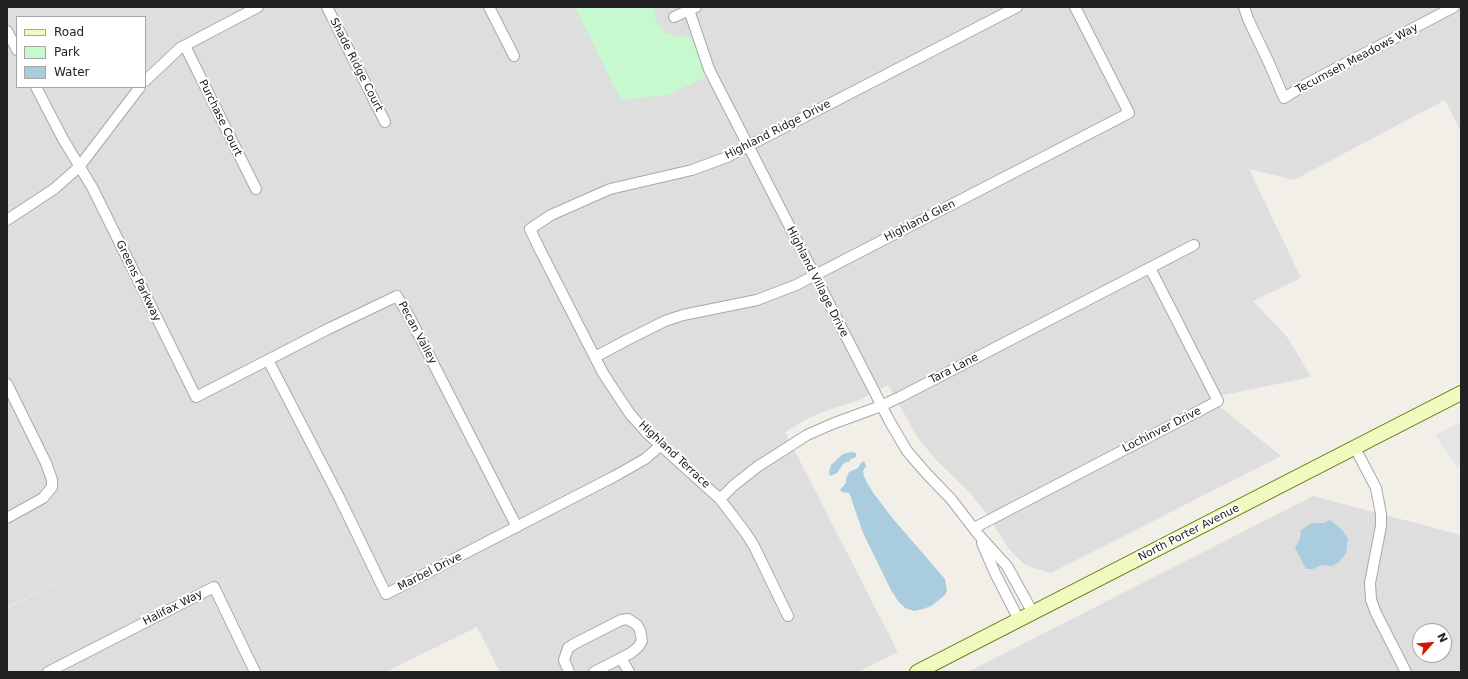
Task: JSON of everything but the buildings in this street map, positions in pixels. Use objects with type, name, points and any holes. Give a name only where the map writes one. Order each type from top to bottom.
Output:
[{"type":"main road","name":"North Porter Avenue","points":[[918,672],[1461,394]]},
{"type":"street","points":[[146,80],[180,48],[256,7]]},
{"type":"street","name":"Shade Ridge Court","points":[[327,7],[385,122]]},
{"type":"street","points":[[489,7],[514,56]]},
{"type":"street","name":"Highland Ridge Drive","points":[[530,229],[551,215],[610,189],[692,170],[727,157],[1017,7]]},
{"type":"street","name":"Highland Glen","points":[[595,357],[665,321],[683,315],[757,300],[796,285],[1129,113],[1075,7]]},
{"type":"street","name":"Tecumseh Meadows Way","points":[[1244,7],[1284,98],[1308,83],[1454,7]]},
{"type":"street","name":"Highland Village Drive","points":[[674,17],[691,8],[709,69],[814,276],[907,451],[951,499],[1006,566],[1033,613]]},
{"type":"street","points":[[7,31],[16,48]]},
{"type":"street","name":"Purchase Court","points":[[185,46],[256,189]]},
{"type":"street","name":"Greens Parkway","points":[[37,88],[92,187],[196,397]]},
{"type":"street","points":[[7,220],[54,189],[80,167],[139,88]]},
{"type":"street","name":"Highland Terrace","points":[[530,229],[603,373],[630,414],[647,433],[720,499],[754,546],[788,616]]},
{"type":"street","name":"Tara Lane","points":[[720,499],[733,486],[757,467],[807,435],[832,424],[882,406],[1194,245]]},
{"type":"street","name":"Lochinver Drive","points":[[976,531],[1218,401],[1150,268]]},
{"type":"street","name":"Pecan Valley","points":[[196,397],[367,309],[397,296],[417,330],[517,528]]},
{"type":"street","name":"Marbel Drive","points":[[268,360],[342,504],[386,594],[517,528],[634,466],[645,459],[661,445]]},
{"type":"street","points":[[7,384],[51,474],[52,487],[43,498],[7,518]]},
{"type":"street","points":[[1355,448],[1376,488],[1381,514],[1379,537],[1371,575],[1371,600],[1406,672]]},
{"type":"street","name":"Highland Village Drive","points":[[976,531],[1019,620]]},
{"type":"street","name":"Halifax Way","points":[[48,672],[214,587],[255,672]]},
{"type":"street","points":[[569,672],[564,660],[568,648],[615,622],[628,620],[637,624],[642,641],[638,647],[631,654],[594,672]]},
{"type":"street","points":[[621,658],[629,672]]},
{"type":"shaded area","points":[[7,7],[1461,7],[1461,132],[1445,100],[1294,180],[1249,169],[1301,278],[1253,301],[1288,338],[1311,377],[1209,398],[1281,456],[1051,573],[1025,565],[1009,549],[987,514],[969,492],[936,460],[918,438],[888,385],[857,401],[822,412],[785,432],[898,652],[858,672],[500,672],[477,627],[386,672],[7,672],[7,608],[108,557],[7,607]]},
{"type":"shaded area","points":[[1461,422],[1461,465],[1457,468],[1435,435]]},
{"type":"shaded area","points":[[1313,496],[1461,535],[1461,672],[968,672]]},
{"type":"green space","points":[[575,7],[654,7],[655,20],[665,33],[691,38],[708,76],[667,95],[621,100]]},
{"type":"water","points":[[851,452],[856,453],[856,457],[843,464],[837,473],[830,476],[829,472],[831,465],[843,454]]},
{"type":"water","points":[[864,461],[866,466],[863,471],[864,476],[874,494],[894,520],[945,579],[947,591],[944,596],[931,606],[914,611],[905,608],[898,601],[863,533],[849,493],[842,492],[840,490],[846,483],[849,472],[858,468]]},
{"type":"water","points":[[1330,520],[1342,530],[1348,539],[1346,553],[1340,561],[1333,566],[1322,565],[1313,569],[1306,569],[1295,548],[1300,539],[1301,530],[1312,523],[1324,523]]}]
